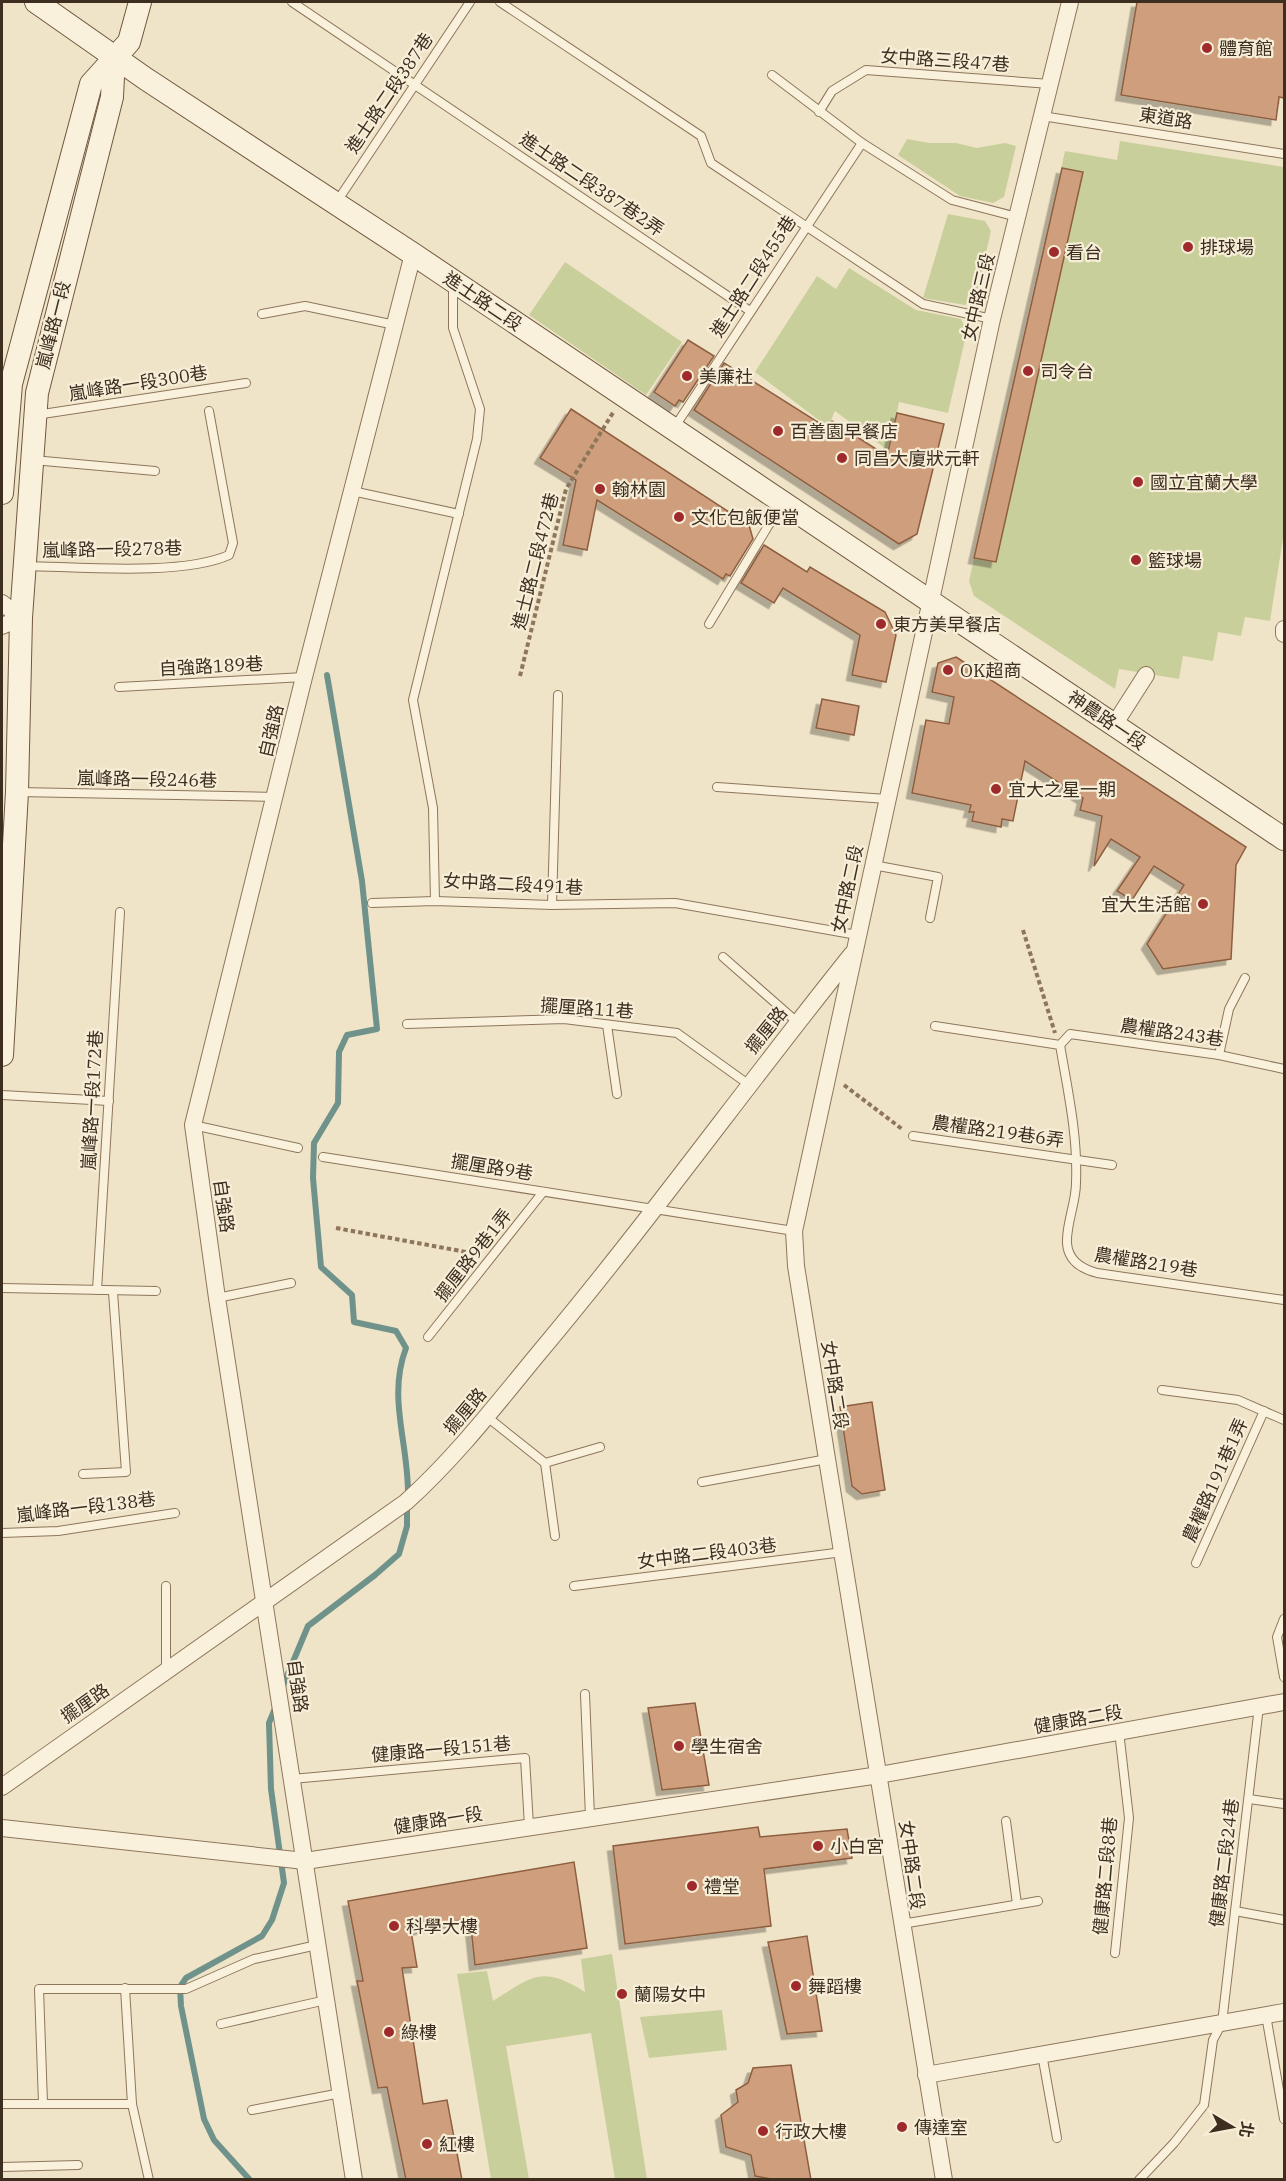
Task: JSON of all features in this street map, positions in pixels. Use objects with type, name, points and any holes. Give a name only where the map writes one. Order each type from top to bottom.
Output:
[{"type":"street","name":"進士路二段","points":[[36,2],[929,602]]},
{"type":"street","points":[[114,56],[129,42],[140,2]]},
{"type":"street","name":"女中路三段","points":[[929,602],[992,319],[1070,2]]},
{"type":"street","name":"嵐峰路一段","points":[[2,1055],[17,792],[11,622],[26,567],[35,415],[42,369],[112,97],[114,56]]},
{"type":"street","name":"嵐峰路一段","points":[[2,494],[7,409],[18,354],[91,84],[114,56]]},
{"type":"street","name":"自強路","points":[[354,2180],[266,1599],[217,1298],[193,1125],[304,677],[413,254]]},
{"type":"street","name":"神農路一段","points":[[929,602],[1284,839]]},
{"type":"street","name":"女中路二段","points":[[929,602],[794,1231],[796,1266],[944,2180]]},
{"type":"street","points":[[2,603],[11,622]]},
{"type":"street","points":[[1114,724],[1146,675]]},
{"type":"street","name":"擺厘路","points":[[2,1787],[405,1502],[438,1474],[655,1210],[856,943]]},
{"type":"street","name":"健康路二段","points":[[879,1775],[1284,1702]]},
{"type":"street","name":"健康路一段","points":[[2,1828],[305,1861],[879,1775]]},
{"type":"street","points":[[927,2075],[1284,2012]]},
{"type":"lane","name":"進士路二段387巷2弄","points":[[292,2],[750,311]]},
{"type":"lane","name":"進士路二段387巷","points":[[335,203],[470,2]]},
{"type":"lane","points":[[500,2],[701,136],[711,163],[923,304],[992,319]]},
{"type":"lane","name":"女中路三段47巷","points":[[819,112],[832,91],[866,70],[1050,84]]},
{"type":"lane","points":[[772,75],[862,143],[952,200],[1017,217]]},
{"type":"lane","name":"東道路","points":[[1042,116],[1284,154]]},
{"type":"lane","name":"進士路二段455巷","points":[[673,429],[862,143]]},
{"type":"lane","name":"女中路二段491巷","points":[[452,280],[453,328],[480,409],[477,439],[413,700],[433,808],[435,901],[552,905],[675,903],[856,943]]},
{"type":"lane","points":[[262,314],[305,306],[394,325]]},
{"type":"lane","name":"嵐峰路一段300巷","points":[[35,415],[246,382]]},
{"type":"lane","name":"嵐峰路一段278巷","points":[[26,567],[178,567],[216,561],[229,555],[233,543],[209,411]]},
{"type":"lane","points":[[32,460],[155,471]]},
{"type":"lane","points":[[352,491],[459,514]]},
{"type":"lane","points":[[709,624],[782,502]]},
{"type":"lane","name":"自強路189巷","points":[[119,687],[304,677]]},
{"type":"lane","points":[[552,905],[558,695]]},
{"type":"lane","points":[[717,787],[887,799]]},
{"type":"lane","name":"嵐峰路一段246巷","points":[[17,792],[276,797]]},
{"type":"lane","points":[[872,865],[938,877],[930,918]]},
{"type":"lane","points":[[372,903],[435,901]]},
{"type":"lane","name":"嵐峰路一段172巷","points":[[97,1290],[120,912]]},
{"type":"lane","points":[[723,957],[797,1022]]},
{"type":"lane","points":[[1219,1055],[1229,1009],[1245,978]]},
{"type":"lane","name":"擺厘路11巷","points":[[407,1024],[564,1019],[677,1033],[748,1084]]},
{"type":"lane","points":[[608,1025],[617,1094]]},
{"type":"lane","points":[[935,1026],[1060,1046],[1075,1126],[1077,1158]]},
{"type":"lane","name":"農權路243巷","points":[[1060,1046],[1070,1034],[1219,1055],[1284,1070]]},
{"type":"lane","points":[[2,1095],[109,1101]]},
{"type":"lane","points":[[193,1125],[298,1148]]},
{"type":"lane","name":"農權路219巷6弄","points":[[913,1136],[1077,1158],[1112,1165]]},
{"type":"lane","name":"擺厘路9巷","points":[[323,1157],[794,1231]]},
{"type":"lane","name":"農權路219巷","points":[[1077,1158],[1076,1187],[1067,1243],[1072,1259],[1082,1269],[1097,1274],[1284,1300]]},
{"type":"lane","name":"擺厘路9巷1弄","points":[[428,1337],[494,1257],[543,1192]]},
{"type":"lane","points":[[217,1298],[291,1283]]},
{"type":"lane","points":[[2,1288],[113,1292],[156,1291]]},
{"type":"lane","points":[[83,1474],[126,1472],[113,1292]]},
{"type":"lane","points":[[1162,1390],[1238,1400],[1284,1420]]},
{"type":"lane","name":"農權路191巷1弄","points":[[1196,1563],[1264,1411]]},
{"type":"lane","points":[[486,1416],[545,1463],[555,1536]]},
{"type":"lane","points":[[545,1463],[600,1447]]},
{"type":"lane","points":[[702,1482],[827,1459]]},
{"type":"lane","name":"嵐峰路一段138巷","points":[[2,1533],[58,1531],[175,1513]]},
{"type":"lane","name":"女中路二段403巷","points":[[574,1586],[843,1552]]},
{"type":"lane","points":[[166,1586],[166,1670]]},
{"type":"lane","points":[[1284,1619],[1277,1637],[1284,1677]]},
{"type":"lane","points":[[585,1694],[590,1817]]},
{"type":"lane","name":"健康路二段24巷","points":[[1139,2180],[1174,2143],[1204,2105],[1213,2040],[1222,2023],[1258,1706]]},
{"type":"lane","name":"健康路二段8巷","points":[[1115,1953],[1129,1818],[1119,1731]]},
{"type":"lane","name":"健康路一段151巷","points":[[292,1779],[525,1758],[529,1826]]},
{"type":"lane","points":[[1249,1799],[1284,1804]]},
{"type":"lane","points":[[1006,1821],[1017,1904]]},
{"type":"lane","points":[[901,1924],[1038,1900]]},
{"type":"lane","points":[[1235,1911],[1284,1920]]},
{"type":"lane","points":[[43,2103],[39,1989],[186,1989],[254,1959],[317,1945]]},
{"type":"lane","points":[[125,1988],[132,2104],[149,2180]]},
{"type":"lane","points":[[221,2024],[326,2000]]},
{"type":"lane","points":[[1266,2015],[1284,2119]]},
{"type":"lane","points":[[1042,2054],[1057,2138]]},
{"type":"lane","points":[[252,2110],[341,2093]]},
{"type":"lane","points":[[2,2104],[132,2104]]},
{"type":"lane","points":[[2,2167],[78,2165]]},
{"type":"path","name":"進士路二段472巷","points":[[520,676],[566,489],[623,396]]},
{"type":"path","points":[[1023,930],[1060,1046]]},
{"type":"path","name":"農權路219巷6弄","points":[[827,1075],[853,1090],[913,1136]]},
{"type":"path","points":[[336,1228],[494,1257]]},
{"type":"green space","points":[[907,139],[929,143],[956,143],[977,148],[1005,143],[1016,146],[1004,197],[993,203],[960,196],[898,155]]},
{"type":"green space","name":"國立宜蘭大學","points":[[1120,141],[1284,167],[1284,532],[1270,621],[1245,617],[1241,636],[1218,632],[1213,661],[1183,656],[1179,679],[1119,669],[1115,689],[974,596],[969,581],[1065,151],[1117,160]]},
{"type":"green space","points":[[948,214],[985,221],[991,231],[976,297],[965,305],[923,298]]},
{"type":"green space","points":[[565,262],[682,342],[646,395],[529,315]]},
{"type":"green space","points":[[849,268],[916,310],[961,319],[967,331],[948,413],[899,402],[889,451],[835,411],[828,427],[755,372],[817,276],[836,289]]},
{"type":"green space","points":[[612,1954],[647,2179],[615,2179],[591,2033],[506,2046],[529,2179],[491,2179],[457,1974],[487,1971],[493,2001],[528,1980],[548,1976],[558,1978],[585,1992],[581,1959]]},
{"type":"green space","points":[[722,2010],[727,2050],[649,2058],[640,2017]]},
{"type":"building","name":"體育館","points":[[1137,2],[1284,2],[1284,98],[1279,97],[1276,120],[1121,95]]},
{"type":"building","points":[[1062,168],[1083,172],[996,562],[974,558]]},
{"type":"building","points":[[688,340],[714,356],[683,402],[679,400],[675,406],[654,392]]},
{"type":"building","points":[[724,363],[827,428],[832,421],[887,456],[897,413],[944,424],[917,534],[899,544],[694,410]]},
{"type":"building","points":[[571,409],[749,525],[753,539],[730,576],[726,574],[723,579],[597,500],[587,550],[563,545],[576,480],[540,458]]},
{"type":"building","points":[[764,545],[807,572],[810,567],[885,612],[896,635],[886,682],[852,675],[860,635],[783,588],[774,603],[741,583]]},
{"type":"building","points":[[956,657],[1246,847],[1236,865],[1231,959],[1163,969],[1147,944],[1184,885],[1154,866],[1132,900],[1117,891],[1140,857],[1111,839],[1094,866],[1102,816],[1080,810],[1083,798],[1025,761],[1013,821],[1002,819],[1001,827],[972,821],[974,812],[969,812],[971,805],[912,793],[926,720],[949,724],[954,697],[932,692],[938,663]]},
{"type":"building","points":[[822,699],[859,706],[854,735],[816,728]]},
{"type":"building","points":[[872,1402],[885,1490],[862,1494],[852,1486],[840,1407]]},
{"type":"building","name":"學生宿舍","points":[[695,1703],[709,1785],[662,1790],[648,1708]]},
{"type":"building","name":"禮堂","points":[[758,1827],[760,1837],[847,1829],[852,1858],[764,1869],[771,1926],[625,1944],[613,1846]]},
{"type":"building","points":[[574,1862],[587,1948],[475,1965],[470,1918],[411,1931],[417,1967],[402,1968],[423,2104],[447,2100],[462,2180],[406,2180],[387,2087],[378,2088],[357,1981],[363,1981],[348,1901]]},
{"type":"building","name":"舞蹈樓","points":[[807,1936],[822,2031],[787,2034],[768,1942]]},
{"type":"building","name":"行政大樓","points":[[791,2065],[811,2180],[776,2180],[755,2176],[751,2155],[726,2147],[721,2115],[738,2102],[736,2090],[748,2083],[753,2068]]},
{"type":"waterway","points":[[327,675],[362,881],[377,1029],[347,1035],[339,1052],[338,1103],[314,1143],[313,1178],[321,1267],[352,1295],[354,1322],[396,1331],[406,1348],[398,1385],[408,1496]]},
{"type":"waterway","points":[[282,1688],[308,1626],[399,1554],[407,1526],[407,1506]]},
{"type":"waterway","points":[[250,2180],[214,2140],[204,2119],[181,2006],[180,1987],[186,1978],[262,1936],[272,1920],[284,1883],[271,1789],[269,1723],[276,1706]]},
{"type":"place","name":"體育館","points":[[1207,48]]},
{"type":"place","name":"排球場","points":[[1188,247]]},
{"type":"place","name":"看台","points":[[1054,252]]},
{"type":"place","name":"司令台","points":[[1028,371]]},
{"type":"place","name":"美廉社","points":[[687,376]]},
{"type":"place","name":"百善園早餐店","points":[[778,431]]},
{"type":"place","name":"同昌大廈狀元軒","points":[[842,458]]},
{"type":"place","name":"國立宜蘭大學","points":[[1138,482]]},
{"type":"place","name":"翰林園","points":[[600,489]]},
{"type":"place","name":"文化包飯便當","points":[[679,517]]},
{"type":"place","name":"籃球場","points":[[1136,560]]},
{"type":"place","name":"東方美早餐店","points":[[881,624]]},
{"type":"place","name":"OK超商","points":[[948,670]]},
{"type":"place","name":"宜大之星一期","points":[[996,789]]},
{"type":"place","name":"宜大生活館","points":[[1203,904]]},
{"type":"place","name":"學生宿舍","points":[[679,1746]]},
{"type":"place","name":"小白宮","points":[[818,1846]]},
{"type":"place","name":"禮堂","points":[[692,1886]]},
{"type":"place","name":"科學大樓","points":[[394,1926]]},
{"type":"place","name":"舞蹈樓","points":[[796,1986]]},
{"type":"place","name":"蘭陽女中","points":[[622,1994]]},
{"type":"place","name":"綠樓","points":[[389,2032]]},
{"type":"place","name":"傳達室","points":[[902,2127]]},
{"type":"place","name":"行政大樓","points":[[763,2131]]},
{"type":"place","name":"紅樓","points":[[427,2144]]}]
